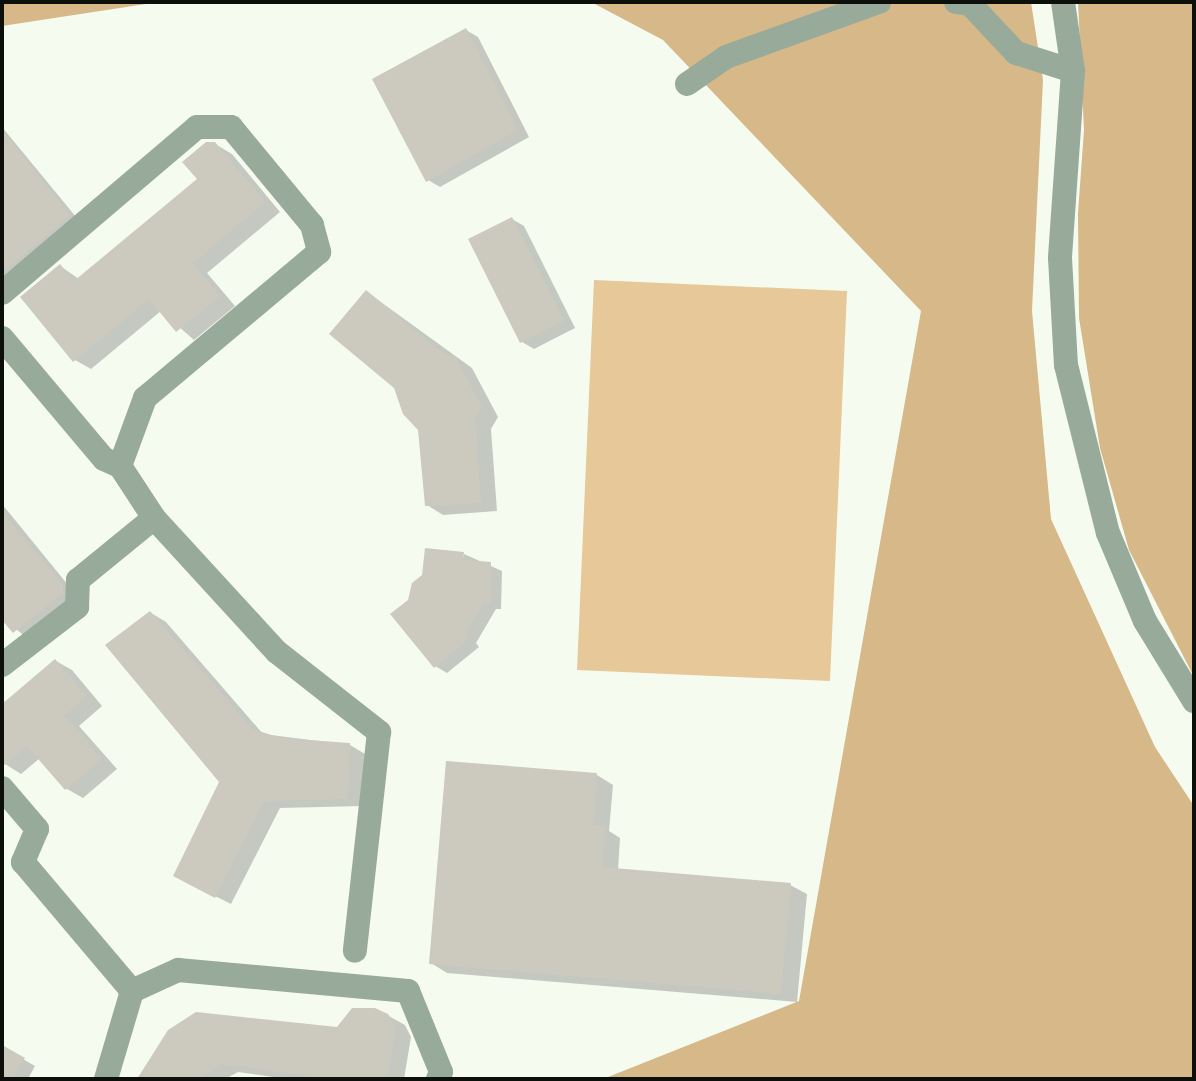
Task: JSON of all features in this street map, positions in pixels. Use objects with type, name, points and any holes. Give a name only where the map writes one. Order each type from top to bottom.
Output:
[{"type":"street","points":[[687,84],[726,57],[879,2]]},
{"type":"street","points":[[956,2],[970,4],[1016,53],[1073,71]]},
{"type":"street","points":[[1063,2],[1073,71],[1060,258],[1066,365],[1108,533],[1145,621],[1194,701]]},
{"type":"street","points":[[2,293],[197,127],[231,127],[312,225],[319,252],[145,398],[120,466]]},
{"type":"street","points":[[2,338],[104,459],[120,466],[154,518],[277,652],[379,732],[355,951]]},
{"type":"street","points":[[2,665],[77,607],[78,580],[154,518]]},
{"type":"street","points":[[2,788],[37,829],[23,862],[132,991]]},
{"type":"street","points":[[106,1079],[132,991],[178,970],[408,991],[441,1072],[438,1079]]},
{"type":"shaded area","points":[[2,2],[159,2],[2,26]]},
{"type":"shaded area","points":[[591,2],[1031,2],[1043,80],[1032,311],[1051,519],[1155,747],[1194,806],[1194,1079],[603,1079],[799,1001],[921,311],[663,40]]},
{"type":"shaded area","points":[[1078,2],[1194,2],[1194,677],[1129,550],[1100,448],[1079,318],[1078,213],[1084,130]]},
{"type":"shaded area","points":[[594,280],[847,291],[830,681],[577,670]]},
{"type":"building","points":[[466,28],[518,130],[426,182],[372,79]]},
{"type":"building","points":[[2,130],[70,215],[2,273]]},
{"type":"building","points":[[206,142],[215,142],[265,202],[193,263],[220,296],[176,332],[149,299],[73,362],[20,297],[60,264],[74,281],[197,179],[182,162]]},
{"type":"building","points":[[512,217],[564,321],[520,343],[468,239]]},
{"type":"building","points":[[366,290],[445,355],[455,356],[482,407],[475,419],[481,503],[425,506],[418,430],[403,414],[394,388],[329,334]]},
{"type":"building","points":[[2,512],[63,585],[63,593],[13,633],[2,620]]},
{"type":"building","points":[[425,548],[464,552],[463,560],[491,562],[490,604],[483,603],[465,635],[468,639],[434,668],[390,614],[408,600],[412,583],[422,575]]},
{"type":"building","points":[[150,611],[252,729],[281,738],[350,743],[348,799],[264,801],[215,898],[173,876],[219,782],[105,645]]},
{"type":"building","points":[[55,659],[87,696],[64,716],[102,759],[65,790],[27,746],[2,767],[2,704]]},
{"type":"building","points":[[446,761],[597,773],[593,825],[605,826],[602,867],[791,883],[781,994],[429,964]]},
{"type":"building","points":[[352,1008],[375,1008],[388,1014],[396,1027],[387,1079],[329,1079],[221,1064],[198,1079],[137,1079],[168,1030],[196,1012],[337,1027]]},
{"type":"building","points":[[2,1045],[25,1058],[12,1079],[2,1079]]}]
